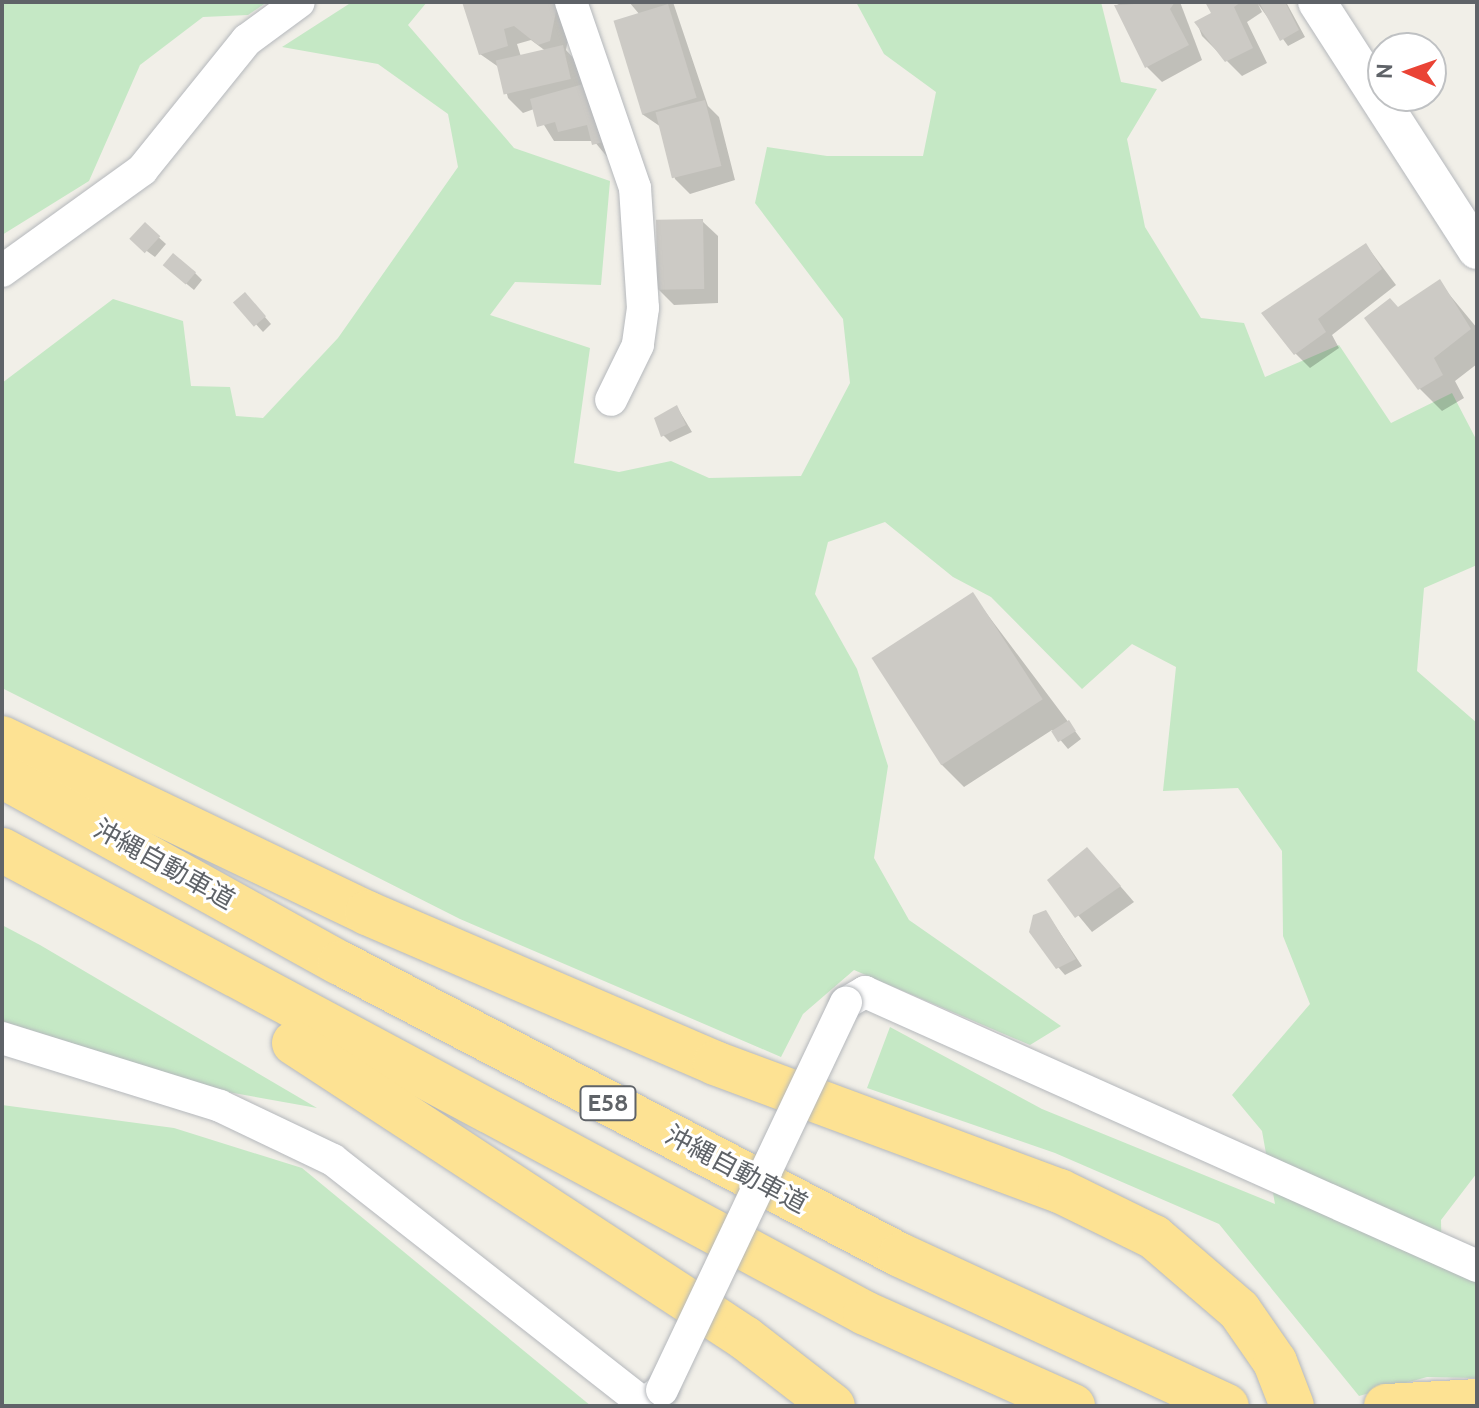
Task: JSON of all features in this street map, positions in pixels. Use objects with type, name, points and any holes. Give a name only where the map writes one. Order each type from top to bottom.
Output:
[{"type":"highway","points":[[2,738],[367,913],[686,1050],[1060,1191],[1154,1237],[1239,1310],[1275,1362],[1292,1406]]},
{"type":"highway","name":"沖縄自動車道","points":[[2,776],[340,963],[900,1255],[1227,1406]]},
{"type":"highway","name":"E58","points":[[2,850],[255,992],[865,1313],[1073,1406]]},
{"type":"highway","points":[[255,992],[294,1043],[745,1338],[833,1406]]},
{"type":"highway","points":[[1386,1406],[1477,1401]]},
{"type":"street","points":[[2,271],[142,170],[247,40],[299,2]]},
{"type":"street","points":[[571,2],[635,188],[643,308],[638,345],[611,400]]},
{"type":"street","points":[[1317,2],[1477,250]]},
{"type":"street","points":[[2,1038],[220,1106],[333,1160],[644,1404],[662,1390],[846,1003],[865,992],[1477,1266]]},
{"type":"green space","points":[[2,2],[267,2],[248,15],[203,17],[140,65],[89,181],[2,235]]},
{"type":"green space","points":[[352,2],[427,2],[408,25],[514,148],[610,181],[601,285],[515,282],[490,315],[590,348],[574,463],[619,472],[671,461],[709,478],[801,476],[850,383],[843,319],[755,203],[767,147],[827,156],[923,156],[936,92],[884,54],[856,2],[1101,2],[1121,82],[1157,89],[1127,139],[1145,227],[1201,318],[1244,323],[1265,377],[1339,345],[1391,423],[1452,393],[1477,441],[1477,565],[1424,588],[1417,671],[1477,723],[1477,1173],[1441,1220],[1442,1262],[1477,1280],[1477,1378],[1427,1377],[1359,1396],[1219,1224],[1055,1153],[867,1088],[890,1027],[1042,1109],[1275,1204],[1262,1131],[1232,1095],[1310,1004],[1283,936],[1282,851],[1238,788],[1163,791],[1176,667],[1132,644],[1082,689],[991,597],[953,577],[885,522],[828,542],[815,594],[857,669],[888,766],[874,858],[909,920],[1061,1026],[1030,1045],[854,970],[803,1014],[781,1057],[460,919],[2,688],[2,383],[113,299],[183,321],[191,386],[230,387],[236,416],[263,418],[338,338],[458,167],[448,114],[378,64],[282,47]]},
{"type":"green space","points":[[2,925],[317,1108],[222,1091],[2,1021]]},
{"type":"green space","points":[[2,1105],[174,1128],[302,1168],[591,1406],[2,1406]]},
{"type":"building","points":[[462,2],[558,2],[550,41],[538,45],[514,26],[504,29],[508,46],[479,55]]},
{"type":"building","points":[[1175,2],[1170,9],[1189,45],[1145,68],[1114,5]]},
{"type":"building","points":[[1205,2],[1241,2],[1234,7],[1253,48],[1225,62],[1194,22],[1211,13]]},
{"type":"building","points":[[1259,2],[1285,2],[1299,30],[1280,41]]},
{"type":"building","points":[[668,4],[697,98],[642,114],[613,21]]},
{"type":"building","points":[[563,45],[571,79],[504,95],[496,61]]},
{"type":"building","points":[[594,81],[611,140],[592,145],[587,125],[558,132],[555,122],[537,127],[530,99]]},
{"type":"building","points":[[705,100],[721,166],[672,178],[656,112]]},
{"type":"building","points":[[703,219],[704,289],[657,290],[656,220]]},
{"type":"building","points":[[145,222],[160,236],[145,253],[129,239]]},
{"type":"building","points":[[1366,243],[1382,269],[1318,319],[1326,332],[1294,355],[1261,313]]},
{"type":"building","points":[[173,253],[196,272],[186,285],[163,265]]},
{"type":"building","points":[[1440,279],[1471,329],[1434,358],[1443,375],[1418,390],[1364,318],[1390,298],[1398,307]]},
{"type":"building","points":[[245,292],[266,316],[254,327],[233,302]]},
{"type":"building","points":[[677,405],[686,425],[661,437],[654,418]]},
{"type":"building","points":[[973,592],[1043,699],[941,765],[872,658]]},
{"type":"building","points":[[1069,720],[1076,731],[1058,742],[1051,731]]},
{"type":"building","points":[[1087,847],[1121,886],[1075,918],[1047,880]]},
{"type":"building","points":[[1046,910],[1076,959],[1056,969],[1029,932],[1033,915]]}]
